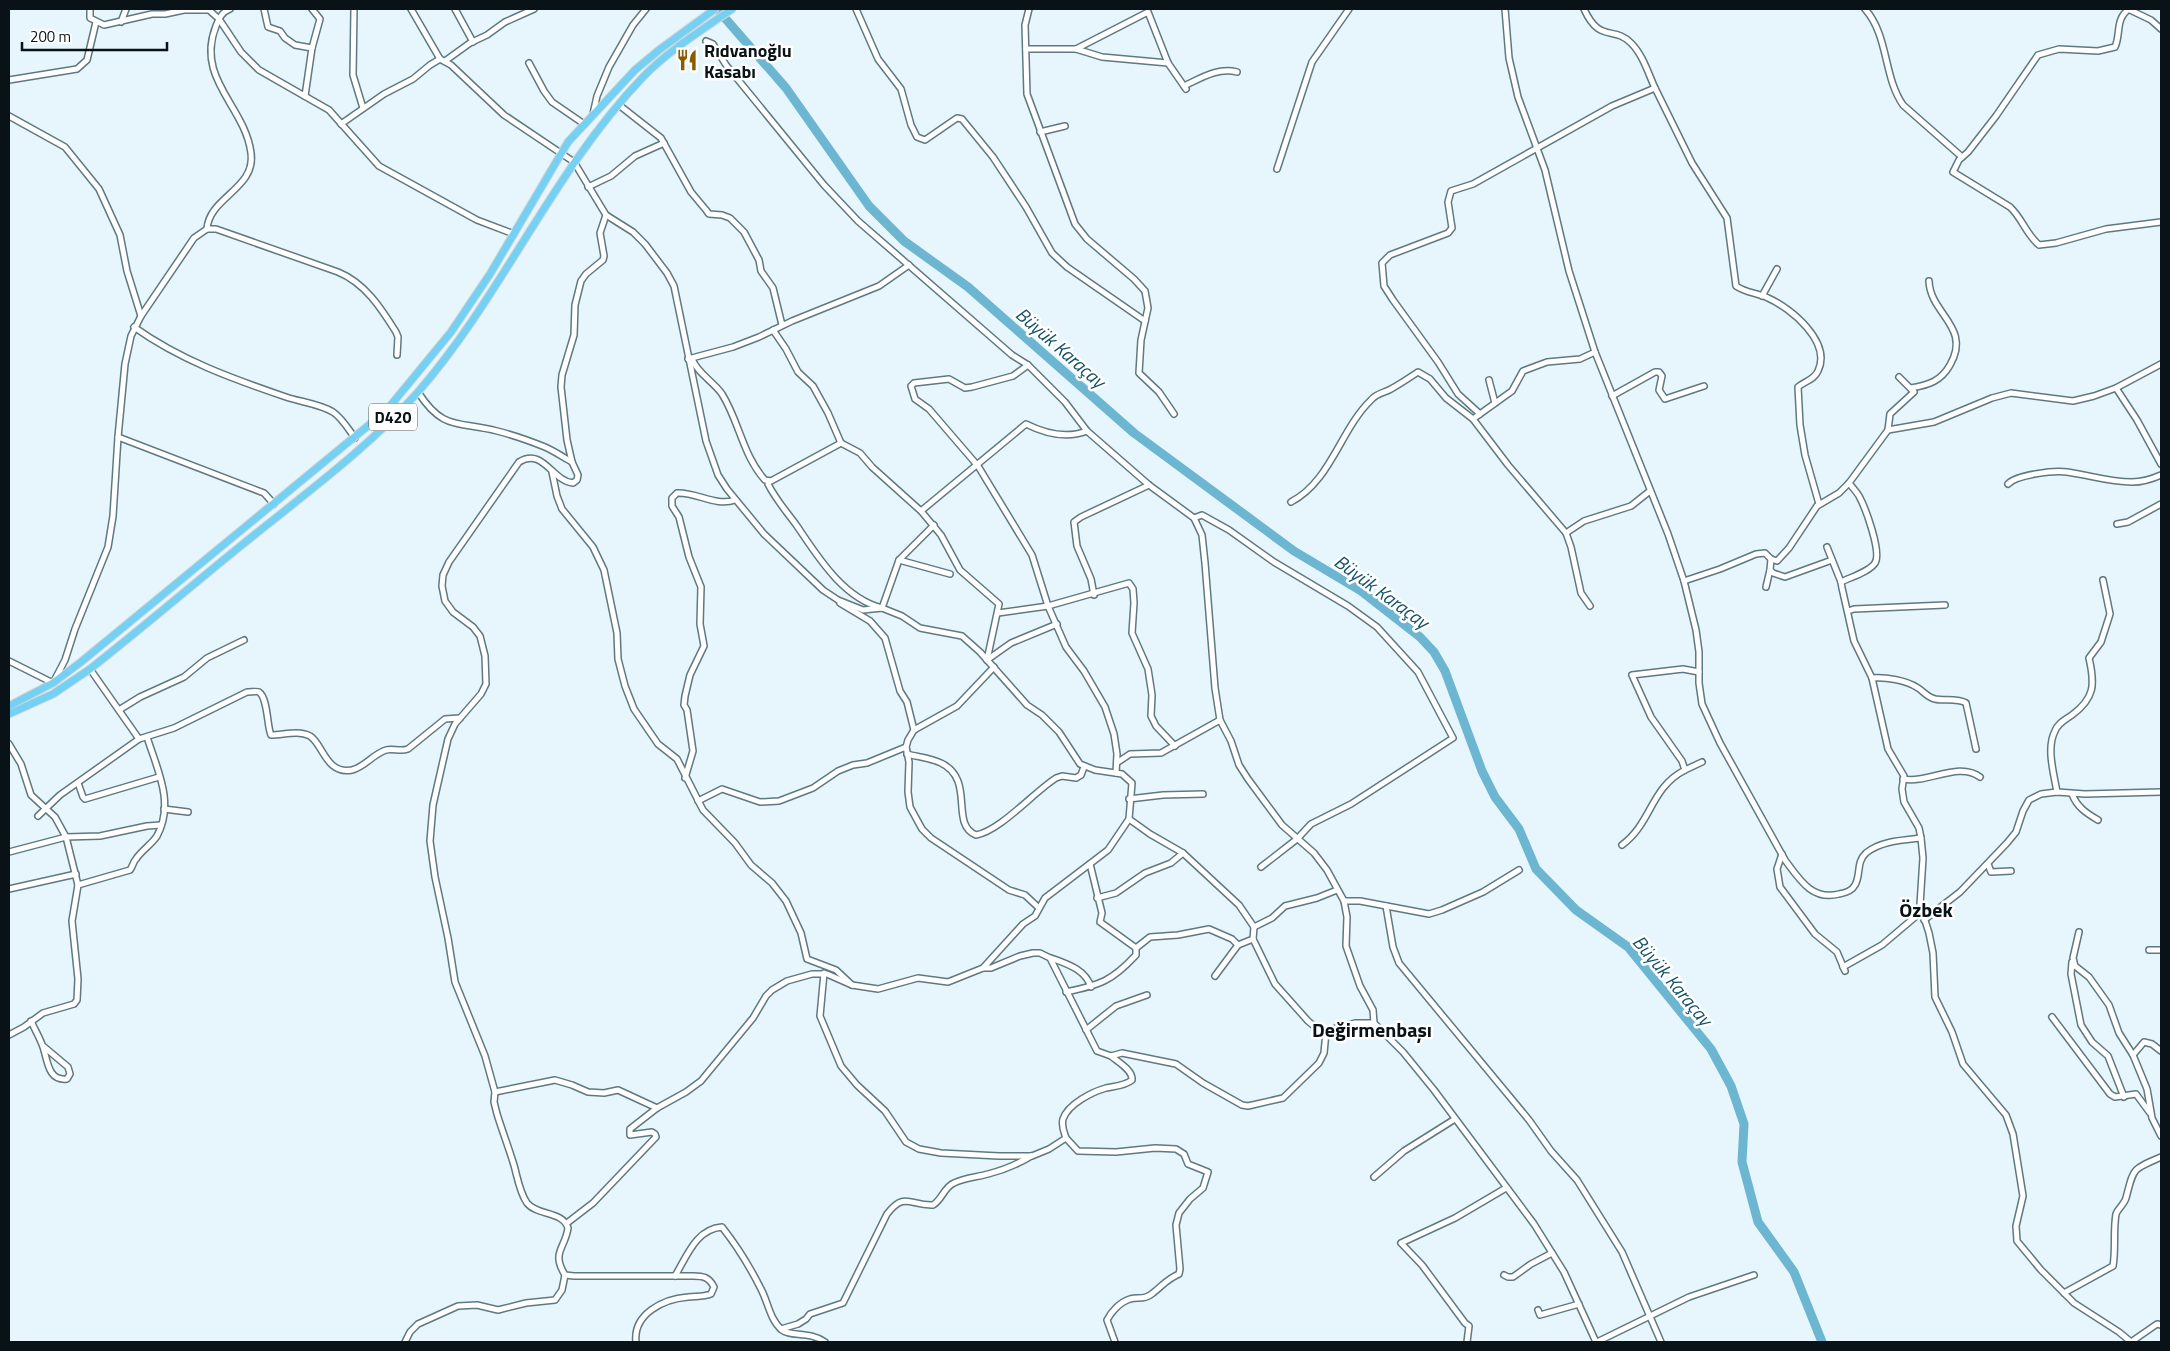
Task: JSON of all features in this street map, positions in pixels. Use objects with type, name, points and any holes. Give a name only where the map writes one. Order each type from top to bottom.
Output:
[{"type":"highway","name":"D420","points":[[9,706],[53,683],[136,618],[386,411],[425,365],[490,274],[561,153],[584,124],[635,70],[686,29],[715,9]]},
{"type":"highway","name":"D420","points":[[9,714],[53,694],[90,669],[351,455],[418,392],[468,328],[574,162],[604,121],[654,66],[732,9]]},
{"type":"street","points":[[90,9],[90,18],[104,25],[152,14],[165,14],[184,10],[209,10],[219,19],[241,52],[259,70],[329,110],[379,166],[477,220],[514,234]]},
{"type":"street","points":[[121,22],[126,9]]},
{"type":"street","points":[[207,229],[208,220],[214,209],[243,182],[252,158],[246,136],[221,88],[210,58],[210,46],[219,19],[225,11],[230,9]]},
{"type":"street","points":[[264,9],[268,27],[280,31],[285,38],[295,45],[312,48]]},
{"type":"street","points":[[305,96],[312,48],[320,20],[312,9]]},
{"type":"street","points":[[354,9],[353,75],[363,108]]},
{"type":"street","points":[[411,9],[442,60],[504,115],[574,162],[606,215],[634,232],[667,273],[674,286],[706,442],[718,475],[764,534],[823,590],[843,605],[870,621],[885,638],[900,692],[907,702],[914,730],[906,751],[910,807],[922,829],[931,838],[1009,890],[1025,895],[1039,908]]},
{"type":"street","points":[[454,9],[473,42]]},
{"type":"street","points":[[341,124],[392,89],[413,79],[430,65],[487,35],[505,22],[534,9]]},
{"type":"street","points":[[593,115],[606,72],[630,31],[646,9]]},
{"type":"street","points":[[856,9],[878,60],[901,89],[911,125],[917,137],[925,140],[957,118],[962,119],[993,157],[1026,207],[1052,253],[1067,267],[1145,321]]},
{"type":"street","points":[[1029,9],[1025,25],[1027,94],[1040,132],[1075,224],[1087,239],[1145,291],[1148,308],[1141,340],[1140,373],[1159,392],[1174,414]]},
{"type":"street","points":[[1277,169],[1312,62],[1349,9]]},
{"type":"street","points":[[1505,9],[1509,58],[1516,89],[1545,170],[1569,272],[1595,352],[1684,581],[1696,630],[1702,704],[1716,735],[1782,854],[1795,873],[1816,894],[1834,896],[1851,890],[1855,884],[1860,861],[1867,853],[1882,845],[1921,838]]},
{"type":"street","points":[[1584,9],[1589,20],[1598,30],[1621,37],[1630,42],[1640,54],[1692,163],[1727,218],[1736,286],[1784,307],[1805,323],[1814,337],[1821,361],[1818,372],[1811,380],[1798,387],[1800,426],[1805,455],[1819,504]]},
{"type":"street","points":[[1865,9],[1880,31],[1896,95],[1904,105],[1962,157]]},
{"type":"street","points":[[2161,29],[2151,20],[2128,9],[2120,20],[2118,40],[2114,47],[2098,51],[2059,49],[2038,55],[1996,116],[1962,157],[1953,172],[2015,211],[2025,231],[2038,245],[2056,243],[2106,229],[2161,222]]},
{"type":"street","points":[[1076,49],[1148,12],[1168,63],[1185,87],[1212,73],[1228,70],[1237,72]]},
{"type":"street","points":[[9,80],[77,69],[87,60],[96,22]]},
{"type":"street","points":[[706,41],[713,44],[726,65],[844,207],[1012,356],[1028,365],[1065,402],[1087,431],[1149,485],[1194,518],[1202,535],[1215,688],[1220,720],[1231,741],[1239,765],[1282,825],[1314,853],[1344,901],[1347,917],[1346,946],[1360,986],[1373,1010],[1374,1022],[1403,1052],[1534,1224],[1579,1304],[1596,1342],[1689,1297],[1754,1275]]},
{"type":"street","points":[[1026,49],[1076,49],[1102,57],[1168,63]]},
{"type":"street","points":[[530,63],[544,91],[552,102],[584,124]]},
{"type":"street","points":[[1480,414],[1458,394],[1438,362],[1393,300],[1384,286],[1382,263],[1390,255],[1403,249],[1448,233],[1452,228],[1448,202],[1451,191],[1472,184],[1612,106],[1655,88]]},
{"type":"street","points":[[619,105],[658,134],[701,206],[709,214],[730,218],[744,232],[759,260],[761,271],[773,288],[782,325]]},
{"type":"street","points":[[9,116],[65,147],[99,189],[120,235],[127,271],[141,316]]},
{"type":"street","points":[[1040,132],[1065,126]]},
{"type":"street","points":[[588,187],[611,176],[635,156],[664,142]]},
{"type":"street","points":[[405,1342],[410,1332],[418,1324],[458,1306],[477,1305],[498,1310],[556,1300],[562,1290],[565,1275],[559,1265],[558,1258],[562,1243],[568,1232],[567,1223],[560,1218],[539,1211],[527,1203],[497,1114],[495,1092],[483,1051],[456,987],[435,878],[431,845],[431,820],[448,739],[460,718],[481,694],[486,684],[485,656],[480,636],[473,627],[453,612],[445,601],[442,586],[444,575],[449,562],[515,466],[526,458],[534,458],[541,461],[563,481],[575,482],[578,475],[572,462],[567,440],[561,387],[562,374],[574,335],[575,305],[581,281],[586,274],[603,260],[600,233],[606,215]]},
{"type":"street","points":[[9,661],[53,683],[65,660],[72,637],[108,547],[113,516],[125,364],[134,327],[194,238],[207,229],[235,235],[356,280],[396,332],[398,337],[397,355]]},
{"type":"street","points":[[690,359],[746,342],[782,325],[879,286],[909,265]]},
{"type":"street","points":[[1762,296],[1777,269]]},
{"type":"street","points":[[1912,388],[1928,385],[1937,380],[1947,370],[1954,357],[1956,348],[1956,333],[1936,303],[1929,286],[1929,280]]},
{"type":"street","points":[[134,327],[174,352],[209,369],[286,397],[330,410],[337,415],[355,438]]},
{"type":"street","points":[[773,330],[798,372],[810,382],[818,393],[841,443],[860,454],[921,511],[934,525],[960,570],[999,604],[987,660]]},
{"type":"street","points":[[1473,419],[1512,390],[1523,371],[1548,362],[1580,358],[1595,352]]},
{"type":"street","points":[[690,359],[699,371],[722,393],[751,460],[763,478],[768,481],[780,504],[816,554],[839,581],[874,606],[902,616],[920,628],[962,636],[994,667],[1028,705],[1042,715],[1059,732],[1080,764],[1084,767],[1122,774],[1132,783],[1129,799],[1129,819],[1108,850],[1045,898],[1035,916],[1023,924],[983,968]]},
{"type":"street","points":[[1888,430],[1934,422],[1992,398],[2011,393],[2073,401],[2116,388],[2161,364]]},
{"type":"street","points":[[1028,365],[1013,376],[972,387],[965,388],[949,379],[914,383],[911,386],[915,398],[930,409],[978,466],[1032,555],[1048,606],[1066,647],[1084,670],[1105,707],[1114,734],[1118,762],[1116,773]]},
{"type":"street","points":[[1291,502],[1303,496],[1318,480],[1355,420],[1371,399],[1418,372],[1430,379],[1446,398],[1473,419],[1508,465],[1566,533],[1581,593],[1590,606]]},
{"type":"street","points":[[1612,396],[1655,372],[1659,372],[1662,376],[1660,390],[1665,400],[1704,386]]},
{"type":"street","points":[[1684,581],[1756,554],[1765,553],[1771,559],[1777,561],[1789,548],[1819,504],[1839,493],[1849,483],[1888,430],[1890,414],[1914,392],[1899,377]]},
{"type":"street","points":[[1489,380],[1496,402]]},
{"type":"street","points":[[2116,388],[2137,420],[2161,464]]},
{"type":"street","points":[[418,392],[427,407],[438,416],[463,426],[496,431],[546,447],[572,462]]},
{"type":"street","points":[[921,511],[978,466],[1018,429],[1026,424],[1054,435],[1075,436],[1087,431]]},
{"type":"street","points":[[118,437],[264,494],[274,504]]},
{"type":"street","points":[[768,481],[786,474],[841,443]]},
{"type":"street","points":[[552,471],[557,496],[562,509],[593,547],[604,570],[617,632],[618,659],[629,700],[658,744],[677,760],[702,810],[735,843],[751,865],[772,883],[786,901],[801,933],[807,959],[836,970],[852,985]]},
{"type":"street","points":[[2008,484],[2024,476],[2065,471],[2110,481],[2133,482],[2145,481],[2161,475]]},
{"type":"street","points":[[1841,582],[1871,568],[1877,561],[1877,548],[1866,514],[1859,496],[1849,483]]},
{"type":"street","points":[[1094,594],[1077,546],[1074,522],[1149,485]]},
{"type":"street","points":[[1566,533],[1584,521],[1631,506],[1650,491]]},
{"type":"street","points":[[685,778],[693,751],[687,710],[684,705],[685,696],[690,675],[704,646],[700,624],[701,587],[689,557],[679,516],[672,506],[672,498],[677,492],[684,492],[718,502],[727,503],[736,500]]},
{"type":"street","points":[[2117,524],[2128,522],[2161,504]]},
{"type":"street","points":[[1194,518],[1202,515],[1229,530],[1274,562],[1348,606],[1377,627],[1418,672],[1453,738],[1351,804],[1311,824],[1297,839],[1261,867]]},
{"type":"street","points":[[882,608],[899,560],[934,525]]},
{"type":"street","points":[[1827,547],[1841,582],[1854,641],[1872,678],[1888,749],[1902,770],[1904,802],[1919,828],[1923,858],[1920,880],[1921,912],[1929,933],[1933,953],[1935,997],[1952,1032],[1963,1064],[2006,1115],[2013,1134],[2023,1196],[2016,1226],[2018,1241],[2074,1303],[2131,1342],[2157,1324],[2161,1326]]},
{"type":"street","points":[[1766,587],[1771,559]]},
{"type":"street","points":[[899,560],[950,574]]},
{"type":"street","points":[[1770,570],[1785,577],[1832,560]]},
{"type":"street","points":[[2057,792],[2051,761],[2054,732],[2059,724],[2084,705],[2093,687],[2089,658],[2101,642],[2110,614],[2103,580]]},
{"type":"street","points":[[998,613],[1048,606],[1129,583],[1133,589],[1132,633],[1148,669],[1152,695],[1151,716],[1156,726],[1175,746]]},
{"type":"street","points":[[838,600],[864,610],[882,608]]},
{"type":"street","points":[[1848,611],[1854,609],[1946,605]]},
{"type":"street","points":[[987,660],[1011,643],[1056,624]]},
{"type":"street","points":[[119,710],[140,697],[184,677],[206,658],[244,640]]},
{"type":"street","points":[[914,730],[957,706],[994,667]]},
{"type":"street","points":[[90,669],[139,739]]},
{"type":"street","points":[[1685,770],[1682,761],[1651,717],[1632,675],[1683,669],[1698,672]]},
{"type":"street","points":[[1872,678],[1905,683],[1918,688],[1932,699],[1963,701],[1966,703],[1976,749]]},
{"type":"street","points":[[38,816],[46,807],[139,739],[180,726],[239,695],[257,692],[262,694],[269,716],[269,730],[272,735],[296,733],[308,735],[313,738],[330,762],[340,770],[363,765],[384,751],[408,749],[445,719],[460,718]]},
{"type":"street","points":[[1118,762],[1130,754],[1161,753],[1220,720]]},
{"type":"street","points":[[78,885],[130,870],[135,860],[153,841],[161,825],[165,794],[147,737]]},
{"type":"street","points":[[9,1035],[42,1013],[74,1004],[78,998],[77,959],[72,921],[78,885],[76,874],[66,837],[55,817],[31,795],[21,764],[10,746]]},
{"type":"street","points":[[698,801],[722,789],[760,802],[779,800],[813,788],[838,770],[906,751],[941,763],[953,773],[960,782],[962,811],[968,830],[976,835],[981,834],[1003,820],[1056,778],[1062,776],[1076,778],[1081,774],[1084,767]]},
{"type":"street","points":[[1622,845],[1642,825],[1658,794],[1669,780],[1702,762]]},
{"type":"street","points":[[1903,779],[1912,781],[1963,770],[1972,771],[1980,777]]},
{"type":"street","points":[[78,783],[85,799],[159,777]]},
{"type":"street","points":[[1924,920],[1953,898],[1988,864],[2016,832],[2029,800],[2040,794],[2057,792],[2072,794],[2161,792]]},
{"type":"street","points":[[1129,799],[1163,795],[1203,794]]},
{"type":"street","points":[[2072,794],[2081,809],[2098,820]]},
{"type":"street","points":[[164,809],[188,812]]},
{"type":"street","points":[[1129,819],[1150,834],[1183,852],[1239,905],[1254,927],[1253,939],[1275,984],[1308,1021],[1321,1032],[1355,1023],[1374,1022]]},
{"type":"street","points":[[9,852],[66,837],[100,836],[147,826],[161,825]]},
{"type":"street","points":[[1097,898],[1116,893],[1145,873],[1170,863],[1183,852]]},
{"type":"street","points":[[1782,854],[1777,869],[1780,886],[1815,934],[1837,952],[1844,969],[1882,945],[1921,912]]},
{"type":"street","points":[[1090,864],[1102,913],[1100,922],[1136,948]]},
{"type":"street","points":[[1988,864],[1991,872],[2011,871]]},
{"type":"street","points":[[1344,901],[1360,901],[1428,914],[1483,892],[1519,870]]},
{"type":"street","points":[[9,889],[76,874]]},
{"type":"street","points":[[1254,927],[1272,918],[1285,906],[1317,898],[1337,890]]},
{"type":"street","points":[[1386,906],[1393,947],[1399,963],[1529,1120],[1551,1151],[1577,1180],[1622,1252],[1662,1342]]},
{"type":"street","points":[[1136,948],[1150,937],[1178,935],[1210,929],[1232,939],[1238,945]]},
{"type":"street","points":[[2079,932],[2071,974],[2080,1025],[2092,1042],[2108,1056],[2124,1097]]},
{"type":"street","points":[[1215,976],[1238,945],[1253,939]]},
{"type":"street","points":[[1066,992],[1091,987],[1120,972],[1136,954],[1136,948]]},
{"type":"street","points":[[2149,950],[2161,950]]},
{"type":"street","points":[[567,1223],[593,1204],[655,1141],[655,1134],[652,1132],[630,1135],[629,1132],[632,1126],[657,1108],[686,1092],[701,1080],[753,1018],[772,990],[799,976],[824,973],[835,976],[852,985],[878,989],[918,978],[948,982],[983,968],[992,968],[1020,956],[1040,953],[1082,973],[1088,978],[1091,987]]},
{"type":"street","points":[[1050,958],[1098,1051],[1111,1056],[1129,1071],[1132,1076],[1132,1080],[1127,1084],[1104,1089],[1076,1103],[1063,1118],[1062,1125],[1066,1138],[1078,1151],[1116,1152],[1155,1148],[1176,1149],[1184,1154],[1188,1164],[1208,1172],[1203,1188],[1190,1199],[1179,1213],[1176,1225],[1180,1269],[1178,1274],[1168,1278],[1153,1293],[1143,1299],[1130,1299],[1112,1311],[1107,1320],[1115,1342]]},
{"type":"street","points":[[2073,958],[2075,966],[2089,977],[2109,1005],[2119,1033],[2133,1055],[2147,1089],[2152,1115],[2161,1136]]},
{"type":"street","points":[[824,973],[820,1016],[840,1066],[885,1111],[906,1142],[919,1148],[941,1153],[1032,1156]]},
{"type":"street","points":[[1086,1030],[1116,1006],[1147,995]]},
{"type":"street","points":[[2052,1017],[2110,1094],[2115,1097],[2124,1097],[2136,1094],[2152,1115]]},
{"type":"street","points":[[31,1021],[43,1046],[48,1067],[54,1076],[60,1080],[67,1080],[70,1074],[68,1067],[43,1046]]},
{"type":"street","points":[[1111,1056],[1122,1053],[1176,1064],[1203,1084],[1242,1105],[1248,1106],[1283,1098],[1319,1063],[1324,1053],[1326,1032]]},
{"type":"street","points":[[2133,1055],[2144,1042],[2152,1044],[2161,1051]]},
{"type":"street","points":[[495,1092],[555,1080],[588,1092],[604,1093],[618,1090],[657,1108]]},
{"type":"street","points":[[1374,1176],[1404,1151],[1455,1118]]},
{"type":"street","points":[[781,1330],[798,1324],[810,1314],[843,1303],[887,1214],[896,1203],[904,1201],[933,1205],[938,1203],[947,1188],[954,1182],[1016,1165],[1049,1149],[1066,1138]]},
{"type":"street","points":[[2064,1293],[2113,1266],[2115,1219],[2117,1211],[2126,1200],[2130,1177],[2138,1167],[2161,1157]]},
{"type":"street","points":[[1467,1342],[1469,1326],[1422,1265],[1401,1243],[1455,1218],[1506,1188]]},
{"type":"street","points":[[675,1276],[689,1248],[706,1232],[722,1227],[737,1247],[762,1290],[771,1315],[781,1330],[786,1333],[814,1336],[826,1342]]},
{"type":"street","points":[[1504,1275],[1513,1277],[1531,1264],[1552,1253]]},
{"type":"street","points":[[565,1275],[705,1276],[711,1281],[714,1288],[711,1294],[702,1297],[674,1300],[656,1307],[644,1316],[637,1326],[636,1342]]},
{"type":"street","points":[[1538,1310],[1540,1315],[1579,1304]]},
{"type":"waterway","name":"Büyük Karaçay","points":[[717,9],[786,88],[869,206],[904,241],[968,287],[1134,433],[1294,551],[1361,591],[1420,637],[1434,652],[1445,671],[1482,771],[1495,797],[1519,829],[1536,869],[1576,910],[1628,947],[1711,1049],[1731,1086],[1744,1124],[1742,1162],[1758,1222],[1794,1272],[1822,1342]]},
{"type":"place","name":"Rıdvanoğlu Kasabı","points":[[687,60]]},
{"type":"district","name":"Özbek","points":[[1926,909]]},
{"type":"district","name":"Değirmenbaşı","points":[[1372,1029]]}]
